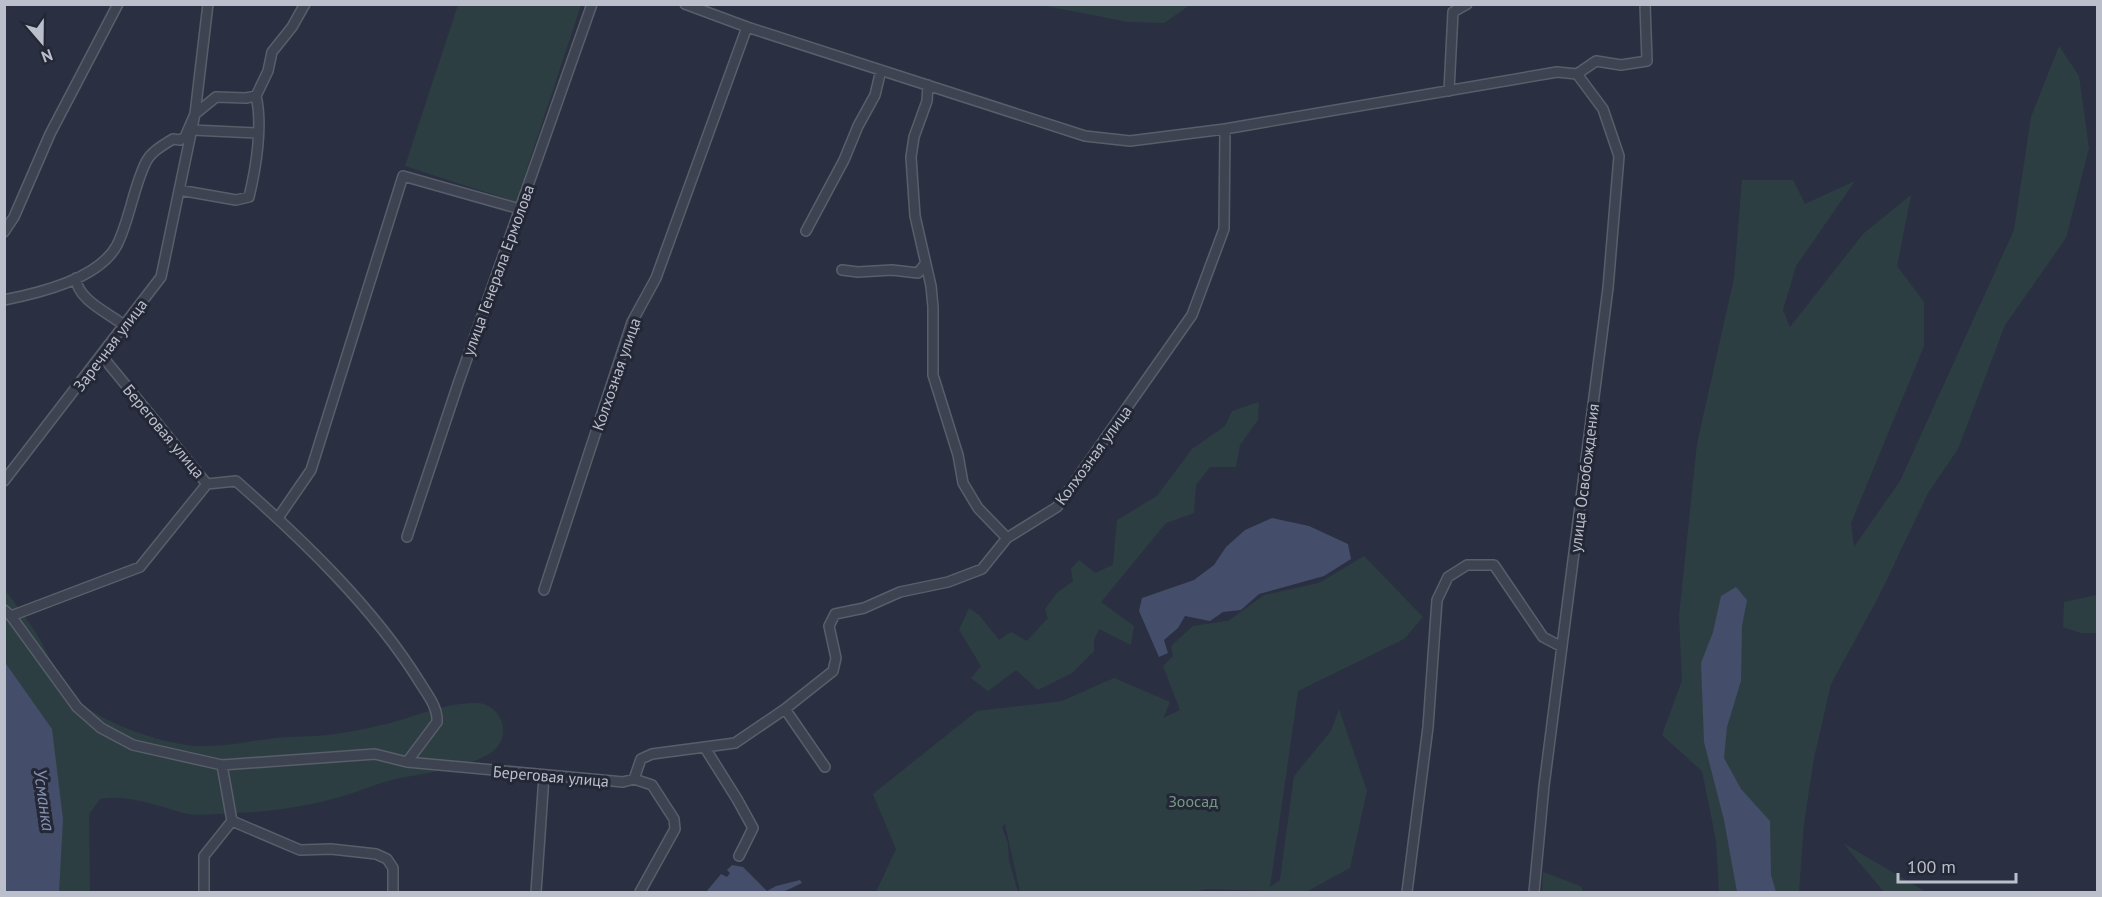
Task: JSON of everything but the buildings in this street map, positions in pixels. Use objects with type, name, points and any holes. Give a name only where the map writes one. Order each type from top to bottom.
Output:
[{"type":"street","points":[[4,232],[14,218],[50,134],[118,4]]},
{"type":"street","name":"Заречная улица","points":[[4,481],[161,278],[195,114],[208,4]]},
{"type":"street","points":[[179,190],[236,200],[249,197],[255,174],[258,133],[256,96],[268,71],[272,52],[292,27],[305,4]]},
{"type":"street","name":"улица Генерала Ермолова","points":[[407,537],[458,384],[592,4]]},
{"type":"street","points":[[685,4],[708,8],[747,27],[1085,136],[1130,141],[1225,129],[1557,72],[1577,74],[1596,61],[1621,65],[1647,61],[1645,4]]},
{"type":"street","points":[[1449,91],[1453,12],[1467,4]]},
{"type":"street","name":"Колхозная улица","points":[[544,590],[632,322],[656,278],[747,27]]},
{"type":"street","points":[[806,231],[875,95],[881,70]]},
{"type":"street","name":"улица Освобождения","points":[[1534,892],[1544,786],[1608,288],[1619,156],[1603,110],[1577,74]]},
{"type":"street","points":[[928,85],[927,101],[914,137],[911,157],[915,216],[933,307],[933,375],[958,455],[963,483],[978,508],[1007,538]]},
{"type":"street","name":"Заречная улица","points":[[4,300],[39,293],[76,278],[100,263],[116,246],[146,161],[160,147],[173,139],[180,140],[185,137],[195,114],[216,97],[256,96]]},
{"type":"street","name":"Колхозная улица","points":[[785,709],[834,671],[836,658],[830,626],[836,614],[864,608],[900,592],[948,582],[982,569],[1007,538],[1057,507],[1191,315],[1224,229],[1225,129]]},
{"type":"street","points":[[192,130],[258,133]]},
{"type":"street","points":[[278,518],[311,470],[403,176],[519,210]]},
{"type":"street","points":[[842,270],[858,272],[892,270],[918,273],[925,264]]},
{"type":"street","points":[[76,278],[77,286],[84,297],[125,326]]},
{"type":"street","name":"Береговая улица","points":[[102,356],[207,484],[140,567],[8,613],[77,707],[100,728],[133,745],[222,765],[375,754],[407,762],[623,782],[634,779],[641,759],[652,754],[735,743],[785,709]]},
{"type":"street","points":[[207,484],[236,481],[278,518],[399,648],[437,714],[437,722],[407,762]]},
{"type":"street","points":[[1407,892],[1428,727],[1437,600],[1448,577],[1467,565],[1494,565],[1543,637],[1562,647]]},
{"type":"street","points":[[785,709],[825,767]]},
{"type":"street","points":[[705,748],[753,828],[740,856]]},
{"type":"street","points":[[204,892],[204,856],[232,820],[222,765]]},
{"type":"street","points":[[536,892],[544,776]]},
{"type":"street","points":[[634,779],[652,785],[674,819],[675,829],[640,892]]},
{"type":"street","points":[[232,820],[300,850],[331,849],[376,854],[387,859],[393,868],[393,892]]},
{"type":"green space","points":[[458,5],[581,5],[516,202],[405,166]]},
{"type":"green space","points":[[1041,5],[1190,5],[1164,23],[1128,22]]},
{"type":"green space","points":[[2059,46],[2079,76],[2089,148],[2066,238],[2005,325],[1958,449],[1928,493],[1879,596],[1831,684],[1814,758],[1804,823],[1799,892],[1719,892],[1716,840],[1702,771],[1662,735],[1682,680],[1679,616],[1697,444],[1734,278],[1742,180],[1793,180],[1805,204],[1855,181],[1796,266],[1783,310],[1790,327],[1863,234],[1911,195],[1897,266],[1924,302],[1924,346],[1851,523],[1854,547],[1900,481],[2014,230],[2031,117]]},
{"type":"green space","points":[[1259,402],[1258,420],[1240,445],[1236,467],[1210,467],[1196,485],[1194,513],[1166,523],[1101,602],[1134,626],[1131,645],[1099,629],[1094,640],[1094,651],[1072,673],[1038,690],[1016,670],[988,691],[971,678],[981,666],[959,630],[969,608],[979,615],[999,640],[1011,632],[1027,641],[1048,618],[1045,609],[1057,593],[1073,581],[1071,569],[1079,560],[1095,573],[1113,565],[1117,520],[1157,496],[1192,449],[1225,426],[1232,411]]},
{"type":"green space","name":"Зоосад","points":[[1364,556],[1423,617],[1404,639],[1298,691],[1270,887],[1280,880],[1294,776],[1331,731],[1339,709],[1367,791],[1350,868],[1306,892],[1206,889],[1193,892],[1020,892],[1005,824],[1002,827],[1018,892],[876,892],[896,849],[873,794],[977,711],[1062,701],[1114,678],[1170,702],[1163,718],[1180,710],[1163,666],[1173,656],[1171,646],[1193,626],[1228,621],[1264,595],[1319,583]]},
{"type":"green space","points":[[4,589],[32,627],[61,679],[78,700],[102,717],[153,738],[186,745],[210,746],[282,737],[327,735],[382,725],[465,703],[482,704],[495,711],[503,726],[502,737],[493,751],[473,761],[388,781],[340,797],[295,807],[199,815],[186,814],[131,799],[100,799],[89,814],[90,892],[5,892]]},
{"type":"green space","points":[[2097,595],[2097,633],[2081,633],[2063,627],[2064,602]]},
{"type":"green space","points":[[1843,843],[1926,892],[1884,892]]},
{"type":"green space","points":[[1543,872],[1580,886],[1584,892],[1542,892]]},
{"type":"water","points":[[1272,518],[1309,526],[1348,544],[1351,559],[1324,576],[1259,594],[1241,610],[1223,612],[1210,621],[1185,616],[1178,628],[1164,640],[1168,653],[1159,657],[1139,611],[1142,598],[1194,580],[1214,565],[1226,547],[1245,530]]},
{"type":"water","points":[[1736,587],[1747,600],[1742,626],[1741,681],[1727,727],[1724,758],[1741,789],[1770,821],[1771,875],[1776,892],[1737,892],[1724,820],[1704,742],[1701,663],[1713,632],[1721,596]]},
{"type":"water","name":"Усманка","points":[[4,661],[52,729],[63,819],[59,892],[5,892]]},
{"type":"water","points":[[732,865],[743,867],[767,891],[776,886],[800,880],[802,883],[783,892],[706,892],[721,874],[727,877],[730,873],[727,870]]}]
